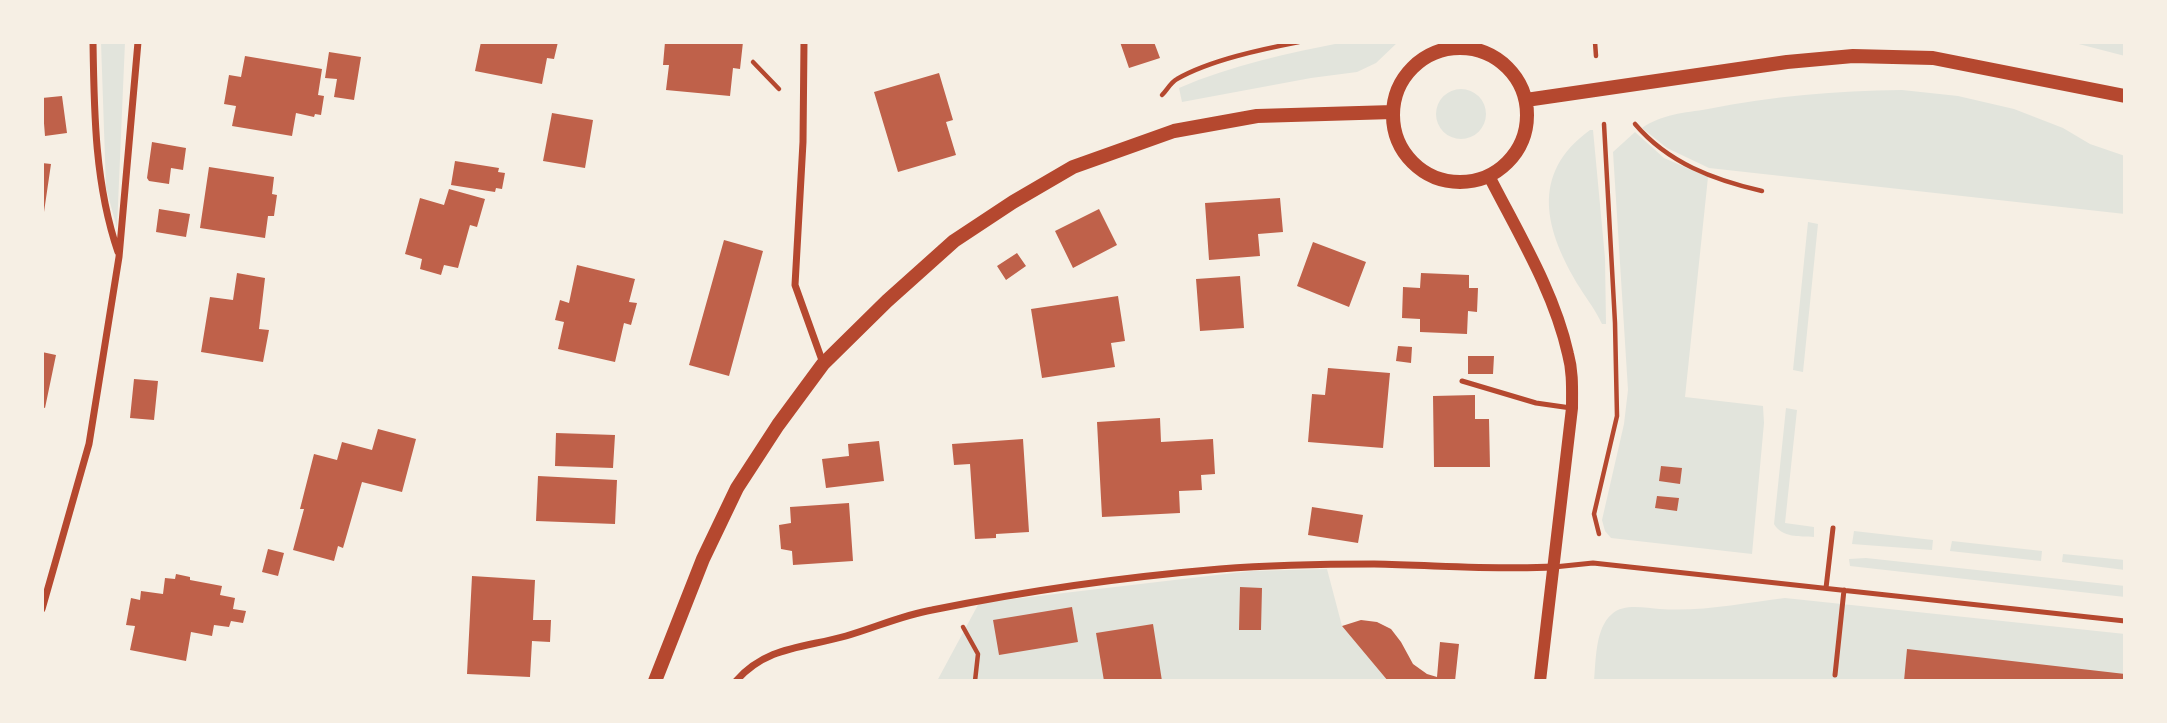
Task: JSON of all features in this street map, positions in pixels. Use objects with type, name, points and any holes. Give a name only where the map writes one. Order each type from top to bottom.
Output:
[{"type":"main road","points":[[1449,45],[1473,48],[1491,55],[1513,72],[1526,100],[1528,121],[1522,143],[1507,163],[1489,176],[1462,183],[1432,177],[1409,159],[1396,136],[1393,112],[1399,86],[1415,64],[1449,45]]},
{"type":"main road","points":[[1526,100],[1787,62],[1853,56],[1933,58],[2125,96]]},
{"type":"main road","points":[[654,681],[703,559],[737,488],[778,425],[823,364],[887,300],[954,242],[1013,202],[1073,167],[1174,131],[1256,116],[1393,112]]},
{"type":"street","points":[[93,42],[93,102],[100,181],[106,219],[119,257]]},
{"type":"street","points":[[42,609],[89,444],[119,257],[138,42]]},
{"type":"street","points":[[804,42],[803,142],[795,285],[823,364]]},
{"type":"street","points":[[1489,176],[1550,296],[1569,354],[1572,381],[1572,408],[1540,681]]},
{"type":"street","points":[[736,681],[749,667],[784,649],[844,637],[929,610],[1082,586],[1220,569],[1373,564],[1521,569],[1554,566]]},
{"type":"lane","points":[[1462,381],[1536,403],[1572,408]]},
{"type":"lane","points":[[1826,588],[1833,528]]},
{"type":"lane","points":[[1554,566],[1593,563],[2125,621]]},
{"type":"lane","points":[[1835,675],[1844,590]]},
{"type":"path","points":[[1163,95],[1175,80],[1203,68],[1267,48],[1299,42]]},
{"type":"path","points":[[1595,42],[1596,56]]},
{"type":"path","points":[[1599,534],[1594,514],[1617,416],[1615,323],[1604,124]]},
{"type":"path","points":[[1635,124],[1647,139],[1674,158],[1724,182],[1762,191]]},
{"type":"path","points":[[951,607],[971,637],[978,654],[975,681]]},
{"type":"shaded area","points":[[101,42],[125,42],[117,228],[106,188]]},
{"type":"shaded area","points":[[1345,42],[1398,42],[1376,63],[1357,72],[1182,102],[1179,88],[1199,80],[1261,60]]},
{"type":"shaded area","points":[[2071,42],[2125,42],[2125,56]]},
{"type":"shaded area","points":[[1461,89],[1479,96],[1486,114],[1479,132],[1461,139],[1443,132],[1436,114],[1443,96]]},
{"type":"shaded area","points":[[1902,90],[1958,96],[2014,109],[2063,128],[2090,144],[2125,156],[2125,214],[1709,168],[1667,148],[1642,128],[1674,115],[1756,101],[1828,93]]},
{"type":"shaded area","points":[[1593,130],[1605,258],[1606,324],[1602,324],[1568,267],[1558,245],[1549,204],[1551,184],[1558,165],[1571,147]]},
{"type":"shaded area","points":[[1635,132],[1664,158],[1708,177],[1685,397],[1763,406],[1764,423],[1752,554],[1611,538],[1605,531],[1602,520],[1624,424],[1628,390],[1613,152]]},
{"type":"shaded area","points":[[1808,222],[1818,224],[1803,372],[1793,370]]},
{"type":"shaded area","points":[[1786,408],[1797,410],[1785,523],[1814,527],[1814,537],[1786,534],[1774,524]]},
{"type":"shaded area","points":[[1854,531],[1933,540],[1932,550],[1852,544]]},
{"type":"shaded area","points":[[1952,541],[2042,551],[2041,561],[1950,551]]},
{"type":"shaded area","points":[[2063,554],[2125,560],[2125,570],[2062,562]]},
{"type":"shaded area","points":[[1866,558],[2125,586],[2125,597],[1850,566],[1849,559]]},
{"type":"shaded area","points":[[1327,569],[1342,626],[1388,681],[937,681],[979,603],[1251,571]]},
{"type":"shaded area","points":[[1785,598],[2125,634],[2125,681],[1594,681],[1602,628],[1612,614],[1622,608],[1675,610]]},
{"type":"building","points":[[481,42],[558,42],[554,59],[547,58],[542,84],[475,71]]},
{"type":"building","points":[[665,42],[743,42],[740,69],[733,68],[730,96],[666,90],[669,65],[663,65]]},
{"type":"building","points":[[1120,42],[1154,42],[1160,58],[1129,68]]},
{"type":"building","points":[[329,52],[361,57],[354,100],[334,97],[337,79],[325,78]]},
{"type":"building","points":[[245,56],[322,69],[318,95],[324,96],[321,115],[315,114],[314,117],[296,113],[292,136],[232,126],[236,106],[224,104],[229,75],[241,77]]},
{"type":"building","points":[[939,73],[953,120],[946,122],[956,155],[898,172],[874,92]]},
{"type":"building","points":[[62,96],[67,133],[45,136],[42,98]]},
{"type":"building","points":[[552,113],[593,120],[585,168],[543,161]]},
{"type":"building","points":[[152,142],[186,148],[183,170],[171,168],[169,184],[149,181],[147,178]]},
{"type":"building","points":[[455,161],[499,168],[498,172],[505,173],[502,189],[496,188],[495,192],[451,185]]},
{"type":"building","points":[[42,163],[51,164],[44,212],[42,212]]},
{"type":"building","points":[[209,167],[274,177],[272,194],[277,195],[274,216],[268,216],[265,238],[200,228]]},
{"type":"building","points":[[449,189],[485,199],[477,227],[470,225],[458,268],[444,265],[441,275],[420,269],[422,259],[405,254],[420,198],[444,205]]},
{"type":"building","points":[[1280,198],[1283,232],[1258,234],[1260,256],[1209,260],[1205,203]]},
{"type":"building","points":[[159,209],[190,214],[186,237],[156,232]]},
{"type":"building","points":[[1099,209],[1117,245],[1073,268],[1055,231]]},
{"type":"building","points":[[724,240],[763,251],[729,376],[689,365]]},
{"type":"building","points":[[1313,242],[1366,262],[1349,307],[1297,286]]},
{"type":"building","points":[[1017,253],[1026,266],[1006,280],[997,266]]},
{"type":"building","points":[[577,265],[635,279],[629,302],[637,303],[631,325],[624,323],[615,362],[558,349],[564,322],[555,320],[560,300],[569,303]]},
{"type":"building","points":[[237,273],[265,278],[259,329],[269,330],[263,362],[201,352],[210,297],[233,300]]},
{"type":"building","points":[[1421,273],[1469,275],[1469,288],[1478,288],[1477,312],[1468,311],[1467,334],[1420,332],[1420,319],[1402,318],[1403,287],[1420,288]]},
{"type":"building","points":[[1240,276],[1244,328],[1200,331],[1196,279]]},
{"type":"building","points":[[1118,296],[1125,341],[1111,343],[1115,367],[1042,378],[1031,309]]},
{"type":"building","points":[[1398,346],[1412,347],[1411,363],[1396,361]]},
{"type":"building","points":[[42,352],[56,355],[45,408],[42,407]]},
{"type":"building","points":[[1468,356],[1494,356],[1493,374],[1468,374]]},
{"type":"building","points":[[1328,368],[1390,373],[1383,448],[1308,442],[1312,394],[1325,395]]},
{"type":"building","points":[[134,379],[158,381],[154,420],[130,418]]},
{"type":"building","points":[[1475,395],[1475,419],[1489,419],[1490,467],[1434,467],[1433,396]]},
{"type":"building","points":[[1160,418],[1161,442],[1213,439],[1215,474],[1201,475],[1202,490],[1179,491],[1180,513],[1102,517],[1097,422]]},
{"type":"building","points":[[378,429],[416,439],[402,492],[362,482],[343,548],[338,546],[334,561],[293,550],[314,454],[337,460],[342,442],[372,450]]},
{"type":"building","points":[[556,433],[615,435],[613,468],[555,466]]},
{"type":"building","points":[[1023,439],[1029,532],[996,534],[996,538],[975,539],[970,464],[954,465],[952,444]]},
{"type":"building","points":[[879,441],[884,481],[826,488],[822,459],[849,456],[848,444]]},
{"type":"building","points":[[1661,466],[1682,468],[1680,484],[1659,481]]},
{"type":"building","points":[[538,476],[617,480],[615,524],[536,521]]},
{"type":"building","points":[[1657,496],[1679,498],[1677,511],[1655,508]]},
{"type":"building","points":[[849,503],[853,561],[793,565],[792,551],[781,549],[779,525],[791,523],[790,507]]},
{"type":"building","points":[[1312,507],[1363,515],[1358,543],[1308,535]]},
{"type":"building","points":[[268,549],[284,553],[278,576],[262,572]]},
{"type":"building","points":[[176,574],[190,577],[190,580],[222,586],[220,595],[235,598],[233,609],[246,611],[243,623],[231,621],[229,627],[214,625],[212,636],[191,632],[186,661],[130,650],[135,626],[126,625],[131,598],[140,600],[141,591],[163,594],[165,578],[175,579]]},
{"type":"building","points":[[472,576],[535,580],[533,620],[551,620],[550,642],[532,641],[530,677],[467,674]]},
{"type":"building","points":[[1240,587],[1262,588],[1261,630],[1239,630]]},
{"type":"building","points":[[1072,607],[1078,642],[999,655],[993,620]]},
{"type":"building","points":[[1361,620],[1377,622],[1391,629],[1413,664],[1427,674],[1437,677],[1440,642],[1459,644],[1455,681],[1388,681],[1342,626]]},
{"type":"building","points":[[1153,624],[1162,681],[1104,681],[1096,633]]},
{"type":"building","points":[[1907,649],[2125,674],[2125,681],[1904,681]]}]
